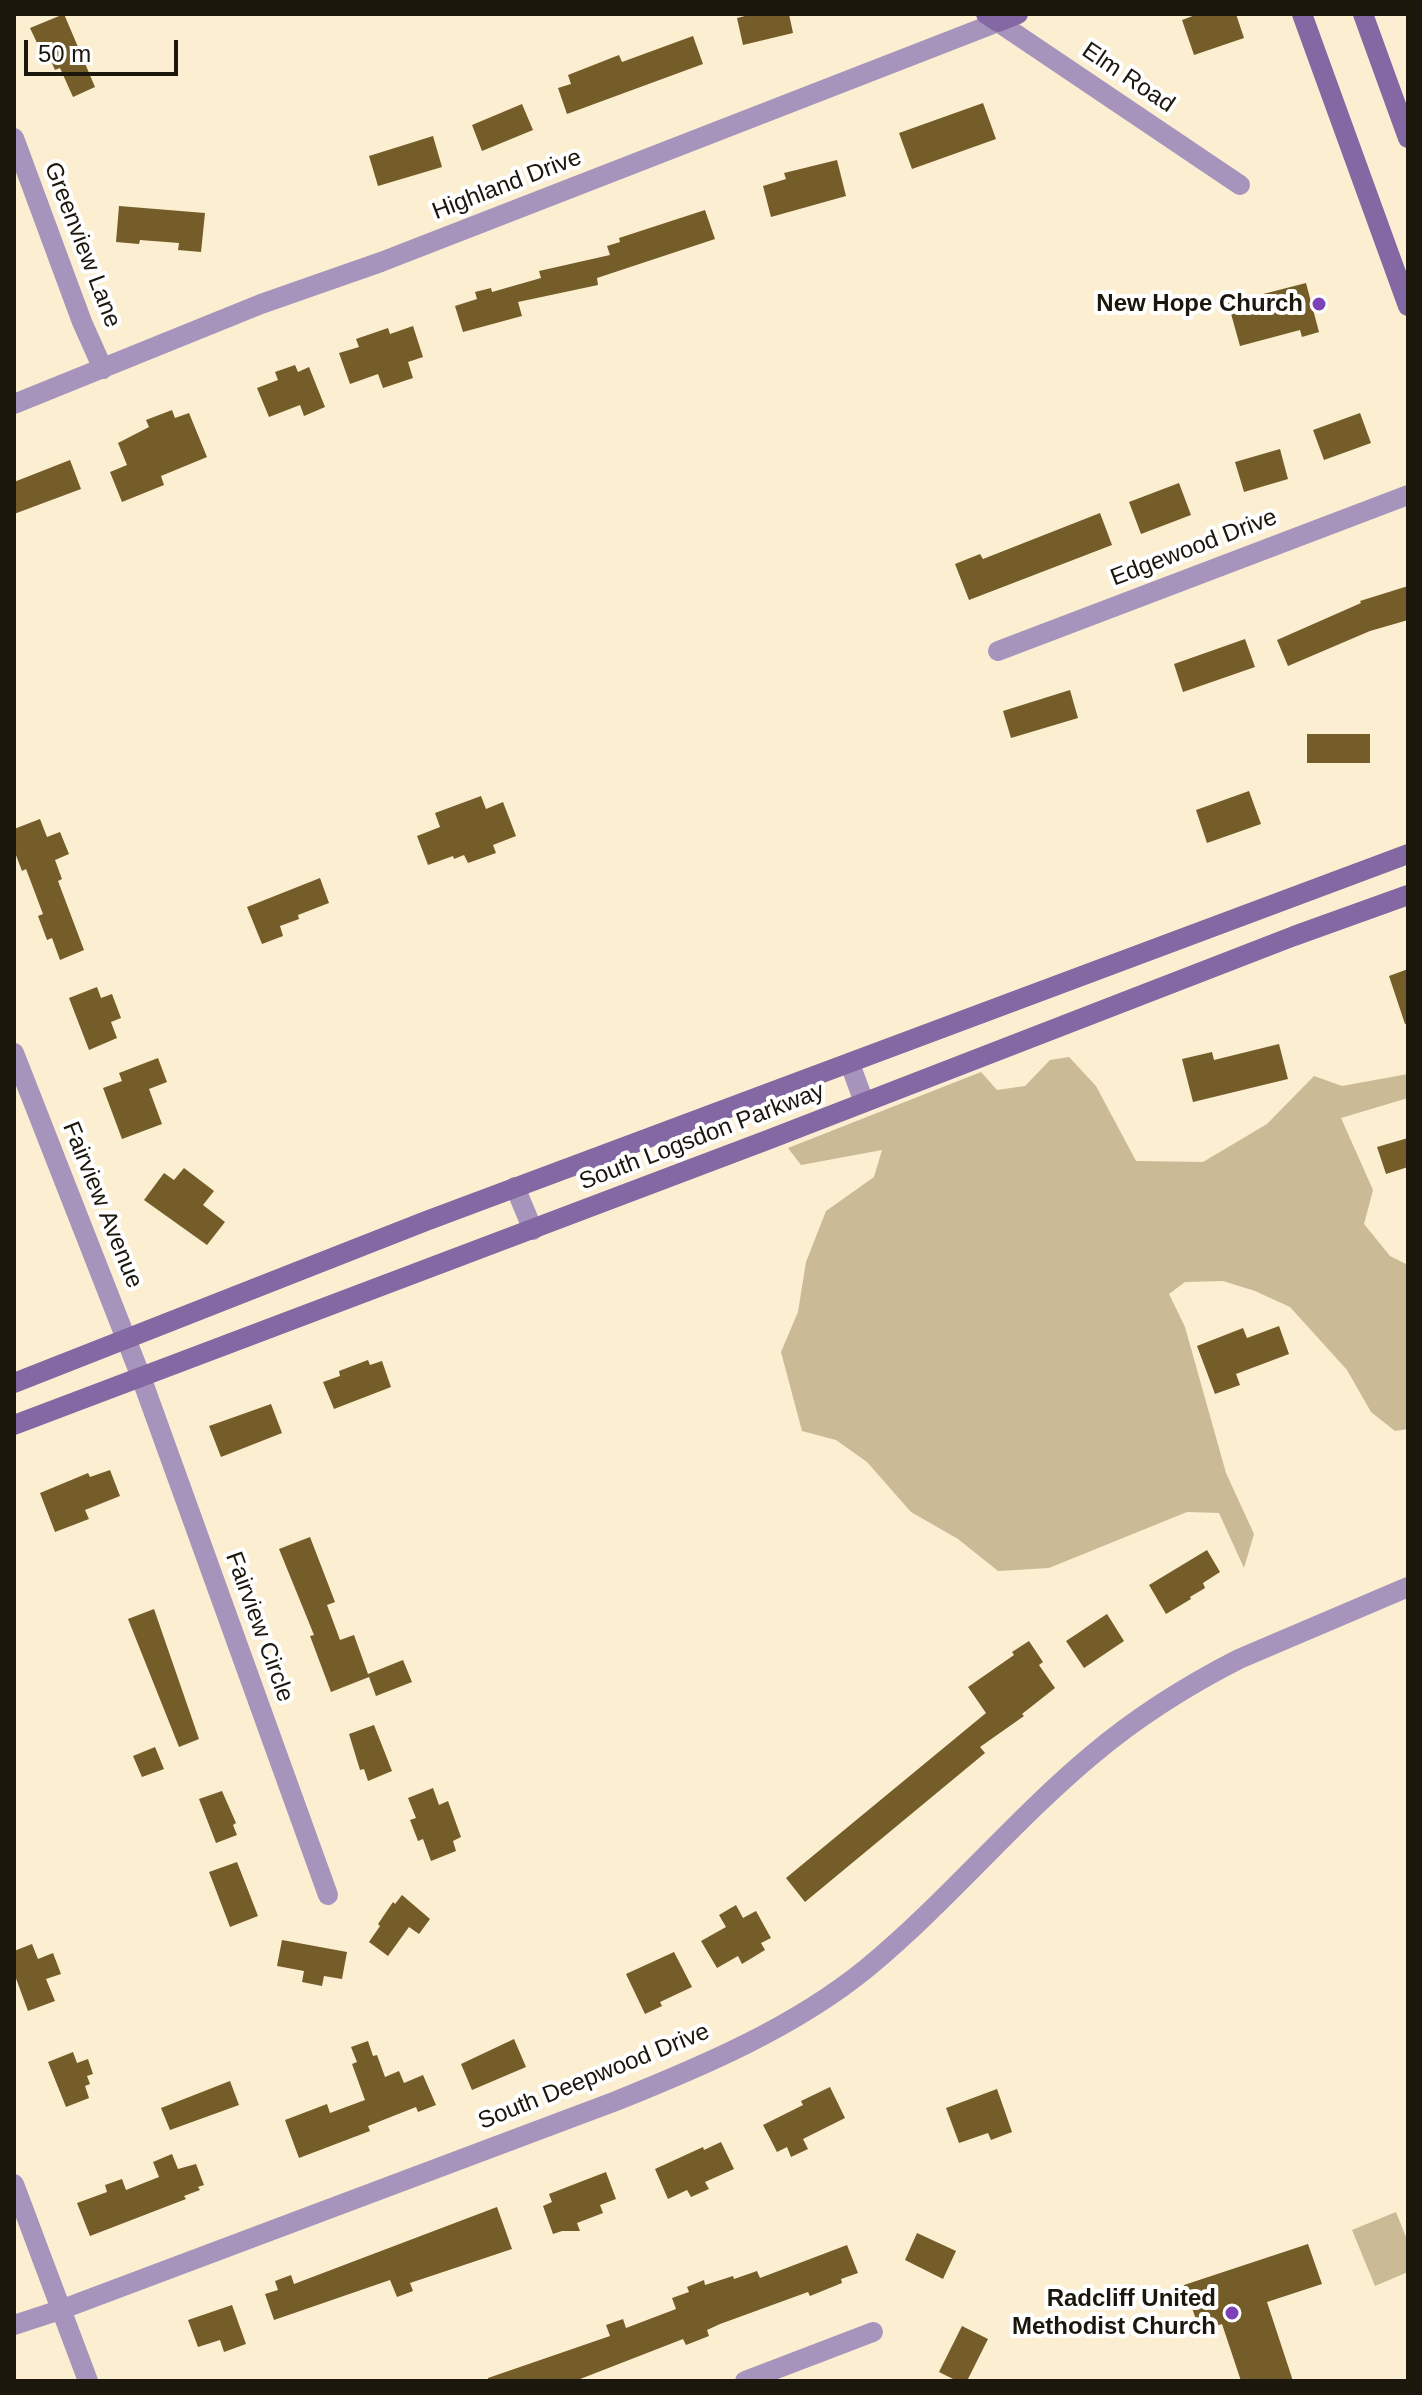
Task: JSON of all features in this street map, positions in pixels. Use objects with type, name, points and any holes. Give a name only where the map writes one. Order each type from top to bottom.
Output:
[{"type":"main road","name":"Highland Drive","points":[[992,18],[1018,14]]},
{"type":"main road","points":[[1302,14],[1404,287],[1408,306]]},
{"type":"main road","points":[[1363,14],[1408,138]]},
{"type":"main road","name":"South Logsdon Parkway","points":[[14,1383],[515,1187],[1408,854]]},
{"type":"main road","name":"South Logsdon Parkway","points":[[14,1425],[1408,895]]},
{"type":"street","name":"Elm Road","points":[[992,18],[1240,185]]},
{"type":"street","name":"Highland Drive","points":[[14,404],[261,304],[381,262],[992,18]]},
{"type":"street","name":"Greenview Lane","points":[[14,138],[82,322],[103,369]]},
{"type":"street","name":"Edgewood Drive","points":[[998,651],[1408,495]]},
{"type":"street","name":"Fairview Avenue","points":[[14,1053],[141,1377]]},
{"type":"street","points":[[850,1064],[864,1102]]},
{"type":"street","points":[[515,1187],[533,1230]]},
{"type":"street","name":"Fairview Circle","points":[[141,1377],[328,1895]]},
{"type":"street","name":"South Deepwood Drive","points":[[14,2325],[675,2077],[782,2023],[828,1998],[869,1966],[1048,1795],[1093,1754],[1141,1718],[1239,1659],[1408,1587]]},
{"type":"street","points":[[14,2184],[88,2381]]},
{"type":"street","points":[[745,2381],[873,2332]]},
{"type":"shaded area","points":[[1069,1057],[1096,1086],[1136,1161],[1203,1162],[1267,1124],[1314,1076],[1342,1086],[1408,1074],[1408,1098],[1341,1118],[1373,1190],[1364,1224],[1390,1256],[1408,1265],[1408,1429],[1395,1431],[1371,1412],[1347,1370],[1290,1307],[1223,1281],[1185,1282],[1169,1294],[1185,1327],[1226,1473],[1254,1534],[1244,1568],[1219,1513],[1187,1512],[1049,1568],[998,1571],[958,1539],[911,1512],[867,1462],[836,1440],[802,1431],[781,1352],[798,1312],[806,1262],[826,1211],[874,1177],[882,1150],[801,1165],[788,1148],[981,1072],[997,1090],[1025,1086],[1050,1060]]},
{"type":"shaded area","points":[[1396,2212],[1408,2242],[1408,2272],[1375,2286],[1352,2230]]},
{"type":"building","points":[[64,14],[95,87],[73,97],[60,68],[55,70],[43,43],[38,45],[30,28]]},
{"type":"building","points":[[753,14],[789,14],[793,33],[743,45],[737,18]]},
{"type":"building","points":[[1198,14],[1236,14],[1244,38],[1194,55],[1182,20]]},
{"type":"building","points":[[693,36],[703,64],[567,114],[558,88],[571,84],[568,75],[619,55],[622,62]]},
{"type":"building","points":[[983,103],[996,139],[912,169],[899,133]]},
{"type":"building","points":[[522,104],[533,130],[482,151],[472,125]]},
{"type":"building","points":[[433,136],[442,167],[378,186],[369,156]]},
{"type":"building","points":[[837,160],[846,196],[771,217],[763,186],[786,179],[784,173]]},
{"type":"building","points":[[119,206],[205,213],[201,252],[178,250],[179,243],[116,242]]},
{"type":"building","points":[[705,210],[715,239],[597,278],[598,285],[518,302],[522,316],[463,332],[455,306],[477,299],[475,292],[491,288],[492,292],[541,278],[539,271],[610,255],[607,246],[620,242],[619,238]]},
{"type":"building","points":[[1306,283],[1319,332],[1302,337],[1300,330],[1240,346],[1228,303]]},
{"type":"building","points":[[413,326],[423,357],[408,362],[413,378],[383,388],[378,374],[350,384],[339,353],[359,347],[356,339],[388,328],[390,334]]},
{"type":"building","points":[[295,365],[298,372],[309,367],[325,407],[304,416],[300,405],[269,417],[257,388],[278,380],[275,372]]},
{"type":"building","points":[[172,410],[175,418],[189,413],[207,457],[161,476],[164,485],[122,502],[110,472],[127,465],[118,443],[149,427],[146,420]]},
{"type":"building","points":[[1360,413],[1371,443],[1324,460],[1313,430]]},
{"type":"building","points":[[1280,449],[1288,479],[1244,492],[1235,462]]},
{"type":"building","points":[[70,460],[81,489],[14,514],[14,482]]},
{"type":"building","points":[[1179,483],[1191,515],[1141,534],[1129,502]]},
{"type":"building","points":[[1100,513],[1112,545],[969,600],[955,564],[980,554],[983,559]]},
{"type":"building","points":[[1408,586],[1408,620],[1370,631],[1288,666],[1277,640],[1360,601]]},
{"type":"building","points":[[1245,639],[1255,667],[1183,692],[1174,664]]},
{"type":"building","points":[[1070,690],[1078,718],[1011,738],[1003,711]]},
{"type":"building","points":[[1307,734],[1370,734],[1370,763],[1307,763]]},
{"type":"building","points":[[1249,791],[1261,824],[1207,843],[1196,810]]},
{"type":"building","points":[[481,796],[486,809],[503,802],[516,836],[493,845],[496,853],[468,863],[464,855],[428,865],[417,836],[440,827],[435,813]]},
{"type":"building","points":[[40,819],[47,837],[60,832],[69,854],[55,860],[62,879],[58,881],[84,950],[60,960],[52,938],[47,940],[38,916],[43,914],[26,869],[22,871],[14,850],[14,829]]},
{"type":"building","points":[[320,878],[329,903],[280,926],[283,936],[262,944],[247,907]]},
{"type":"building","points":[[1408,969],[1408,1023],[1405,1024],[1389,976]]},
{"type":"building","points":[[97,987],[101,998],[112,994],[121,1018],[111,1022],[117,1038],[89,1050],[69,998]]},
{"type":"building","points":[[1279,1044],[1288,1079],[1193,1102],[1182,1059],[1212,1052],[1214,1060]]},
{"type":"building","points":[[158,1058],[167,1082],[149,1089],[162,1124],[122,1139],[103,1088],[122,1081],[119,1073]]},
{"type":"building","points":[[1408,1138],[1408,1167],[1386,1174],[1377,1147]]},
{"type":"building","points":[[184,1168],[214,1191],[203,1205],[225,1222],[207,1245],[144,1200],[164,1173],[174,1180]]},
{"type":"building","points":[[1279,1326],[1289,1354],[1236,1374],[1240,1385],[1215,1394],[1197,1346],[1243,1328],[1247,1338]]},
{"type":"building","points":[[368,1360],[370,1365],[382,1361],[391,1387],[334,1409],[323,1382],[340,1376],[339,1371]]},
{"type":"building","points":[[271,1404],[282,1433],[221,1457],[209,1426]]},
{"type":"building","points":[[110,1470],[120,1496],[85,1510],[89,1519],[55,1532],[40,1493],[88,1473],[90,1477]]},
{"type":"building","points":[[310,1537],[335,1602],[327,1605],[340,1640],[354,1635],[368,1674],[403,1660],[412,1682],[376,1696],[369,1677],[331,1692],[310,1636],[314,1635],[279,1549]]},
{"type":"building","points":[[1207,1550],[1220,1572],[1203,1583],[1205,1588],[1191,1599],[1166,1614],[1149,1585]]},
{"type":"building","points":[[154,1609],[199,1739],[179,1747],[128,1619]]},
{"type":"building","points":[[1107,1614],[1124,1641],[1084,1668],[1066,1641]]},
{"type":"building","points":[[1029,1641],[1043,1662],[1039,1665],[1055,1688],[1022,1714],[1024,1716],[980,1747],[985,1753],[805,1902],[786,1878],[986,1713],[968,1687]]},
{"type":"building","points":[[374,1725],[392,1771],[368,1781],[364,1769],[360,1770],[349,1734]]},
{"type":"building","points":[[155,1747],[164,1769],[142,1777],[133,1756]]},
{"type":"building","points":[[433,1788],[439,1805],[448,1801],[461,1837],[453,1841],[456,1851],[431,1861],[423,1839],[418,1841],[410,1820],[416,1818],[408,1798]]},
{"type":"building","points":[[222,1791],[236,1823],[233,1825],[237,1835],[216,1843],[199,1799]]},
{"type":"building","points":[[237,1862],[258,1916],[230,1927],[209,1872]]},
{"type":"building","points":[[402,1895],[430,1919],[419,1934],[409,1927],[388,1956],[369,1942],[393,1902],[395,1904]]},
{"type":"building","points":[[736,1905],[743,1918],[756,1911],[771,1938],[761,1943],[765,1950],[742,1964],[738,1956],[717,1968],[701,1941],[726,1927],[719,1915]]},
{"type":"building","points":[[282,1940],[347,1952],[342,1979],[324,1976],[322,1986],[302,1982],[304,1971],[277,1966]]},
{"type":"building","points":[[32,1944],[38,1959],[53,1953],[61,1974],[46,1979],[55,2001],[28,2011],[14,1973],[14,1951]]},
{"type":"building","points":[[674,1952],[692,1987],[660,2002],[662,2006],[645,2014],[626,1974]]},
{"type":"building","points":[[514,2039],[526,2067],[472,2090],[461,2064]]},
{"type":"building","points":[[368,2041],[385,2077],[399,2071],[404,2083],[423,2075],[436,2105],[418,2112],[416,2107],[368,2126],[370,2131],[299,2158],[285,2120],[327,2104],[330,2113],[365,2100],[352,2064],[357,2062],[351,2047]]},
{"type":"building","points":[[73,2052],[77,2063],[88,2059],[93,2074],[87,2076],[90,2084],[85,2086],[89,2098],[66,2107],[48,2062]]},
{"type":"building","points":[[230,2081],[239,2105],[170,2130],[161,2108]]},
{"type":"building","points":[[830,2087],[845,2118],[803,2139],[808,2149],[791,2157],[787,2147],[777,2152],[763,2125]]},
{"type":"building","points":[[997,2089],[1012,2132],[991,2140],[988,2133],[959,2143],[946,2108]]},
{"type":"building","points":[[721,2142],[734,2169],[705,2182],[709,2189],[691,2197],[687,2190],[668,2199],[655,2169]]},
{"type":"building","points":[[172,2154],[178,2169],[196,2164],[204,2185],[198,2187],[200,2190],[184,2196],[186,2199],[90,2236],[77,2203],[107,2192],[105,2185],[122,2179],[126,2190],[159,2177],[153,2162]]},
{"type":"building","points":[[606,2172],[616,2199],[600,2205],[603,2213],[577,2223],[580,2231],[553,2234],[543,2206],[552,2202],[549,2194]]},
{"type":"building","points":[[497,2207],[512,2249],[410,2283],[413,2291],[397,2297],[390,2280],[274,2320],[265,2294],[278,2290],[275,2281],[291,2275],[294,2284]]},
{"type":"building","points":[[917,2233],[956,2251],[943,2279],[905,2260]]},
{"type":"building","name":"Radcliff United Methodist Church","points":[[1308,2244],[1322,2284],[1267,2302],[1293,2381],[1241,2381],[1222,2324],[1200,2331],[1184,2285]]},
{"type":"building","points":[[847,2245],[858,2273],[841,2279],[842,2283],[720,2324],[707,2330],[709,2336],[686,2345],[683,2339],[575,2381],[488,2381],[488,2378],[610,2336],[606,2325],[623,2319],[626,2328],[676,2309],[672,2298],[689,2292],[687,2287],[704,2280],[705,2285],[757,2271],[760,2278]]},
{"type":"building","points":[[232,2305],[246,2344],[224,2352],[220,2340],[198,2347],[188,2320]]},
{"type":"building","points":[[962,2326],[988,2339],[967,2381],[957,2381],[939,2372]]},
{"type":"place","name":"New Hope Church","points":[[1319,304]]},
{"type":"place","name":"Radcliff United Methodist Church","points":[[1232,2313]]}]
